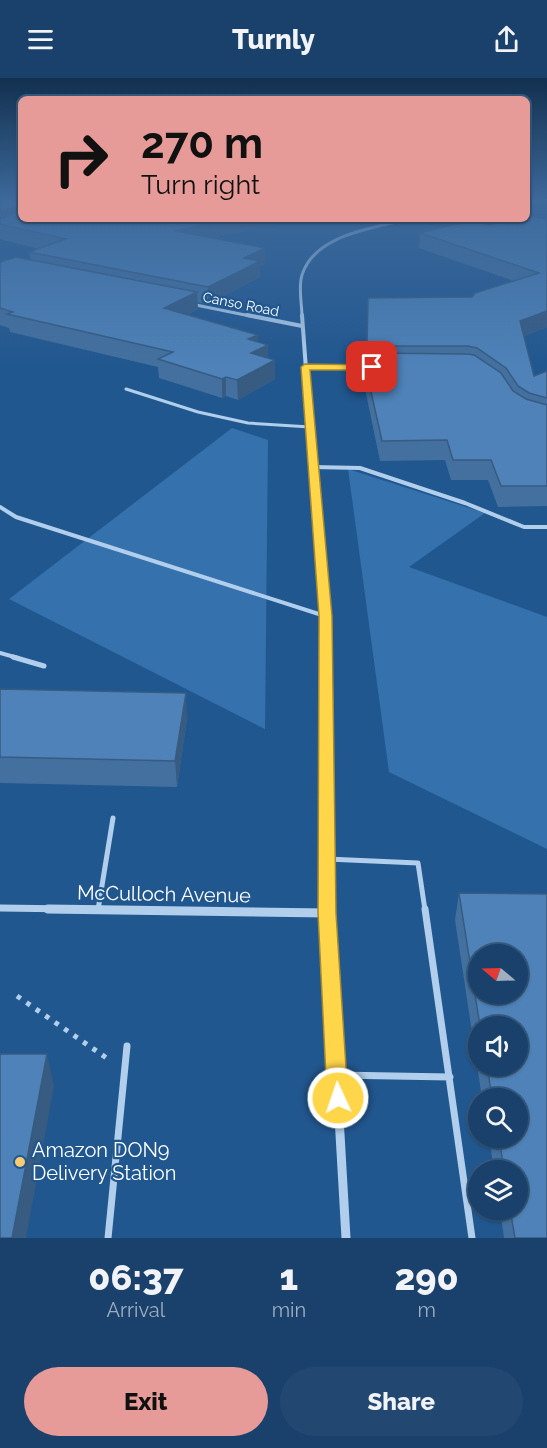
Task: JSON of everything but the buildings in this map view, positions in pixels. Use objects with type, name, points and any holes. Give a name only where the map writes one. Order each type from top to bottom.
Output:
[{"type":"street","points":[[311,256],[301,277],[302,326],[326,616],[327,913],[346,1238]]},
{"type":"street","name":"Canso Road","points":[[183,302],[302,326]]},
{"type":"street","name":"McCulloch Avenue","points":[[0,908],[327,913]]},
{"type":"lane","points":[[305,367],[372,367]]},
{"type":"lane","points":[[126,389],[198,412],[248,423],[310,427]]},
{"type":"lane","points":[[313,467],[360,468],[465,503],[524,526],[547,527]]},
{"type":"lane","points":[[0,507],[16,517],[326,616]]},
{"type":"lane","points":[[0,653],[44,666]]},
{"type":"lane","points":[[99,910],[113,818]]},
{"type":"lane","points":[[327,859],[418,863],[472,1238]]},
{"type":"lane","points":[[108,1238],[127,1046]]},
{"type":"lane","points":[[336,1075],[450,1077]]},
{"type":"path","points":[[17,996],[125,1071]]},
{"type":"shaded area","points":[[232,428],[268,440],[265,729],[9,599]]},
{"type":"shaded area","points":[[348,469],[485,513],[409,567],[547,617],[547,849],[389,772]]},
{"type":"place","name":"Amazon DON9 Delivery Station","points":[[20,1162]]},
{"type":"route","points":[[338,1098],[327,913],[326,616],[322,591],[305,367],[372,367]]}]
